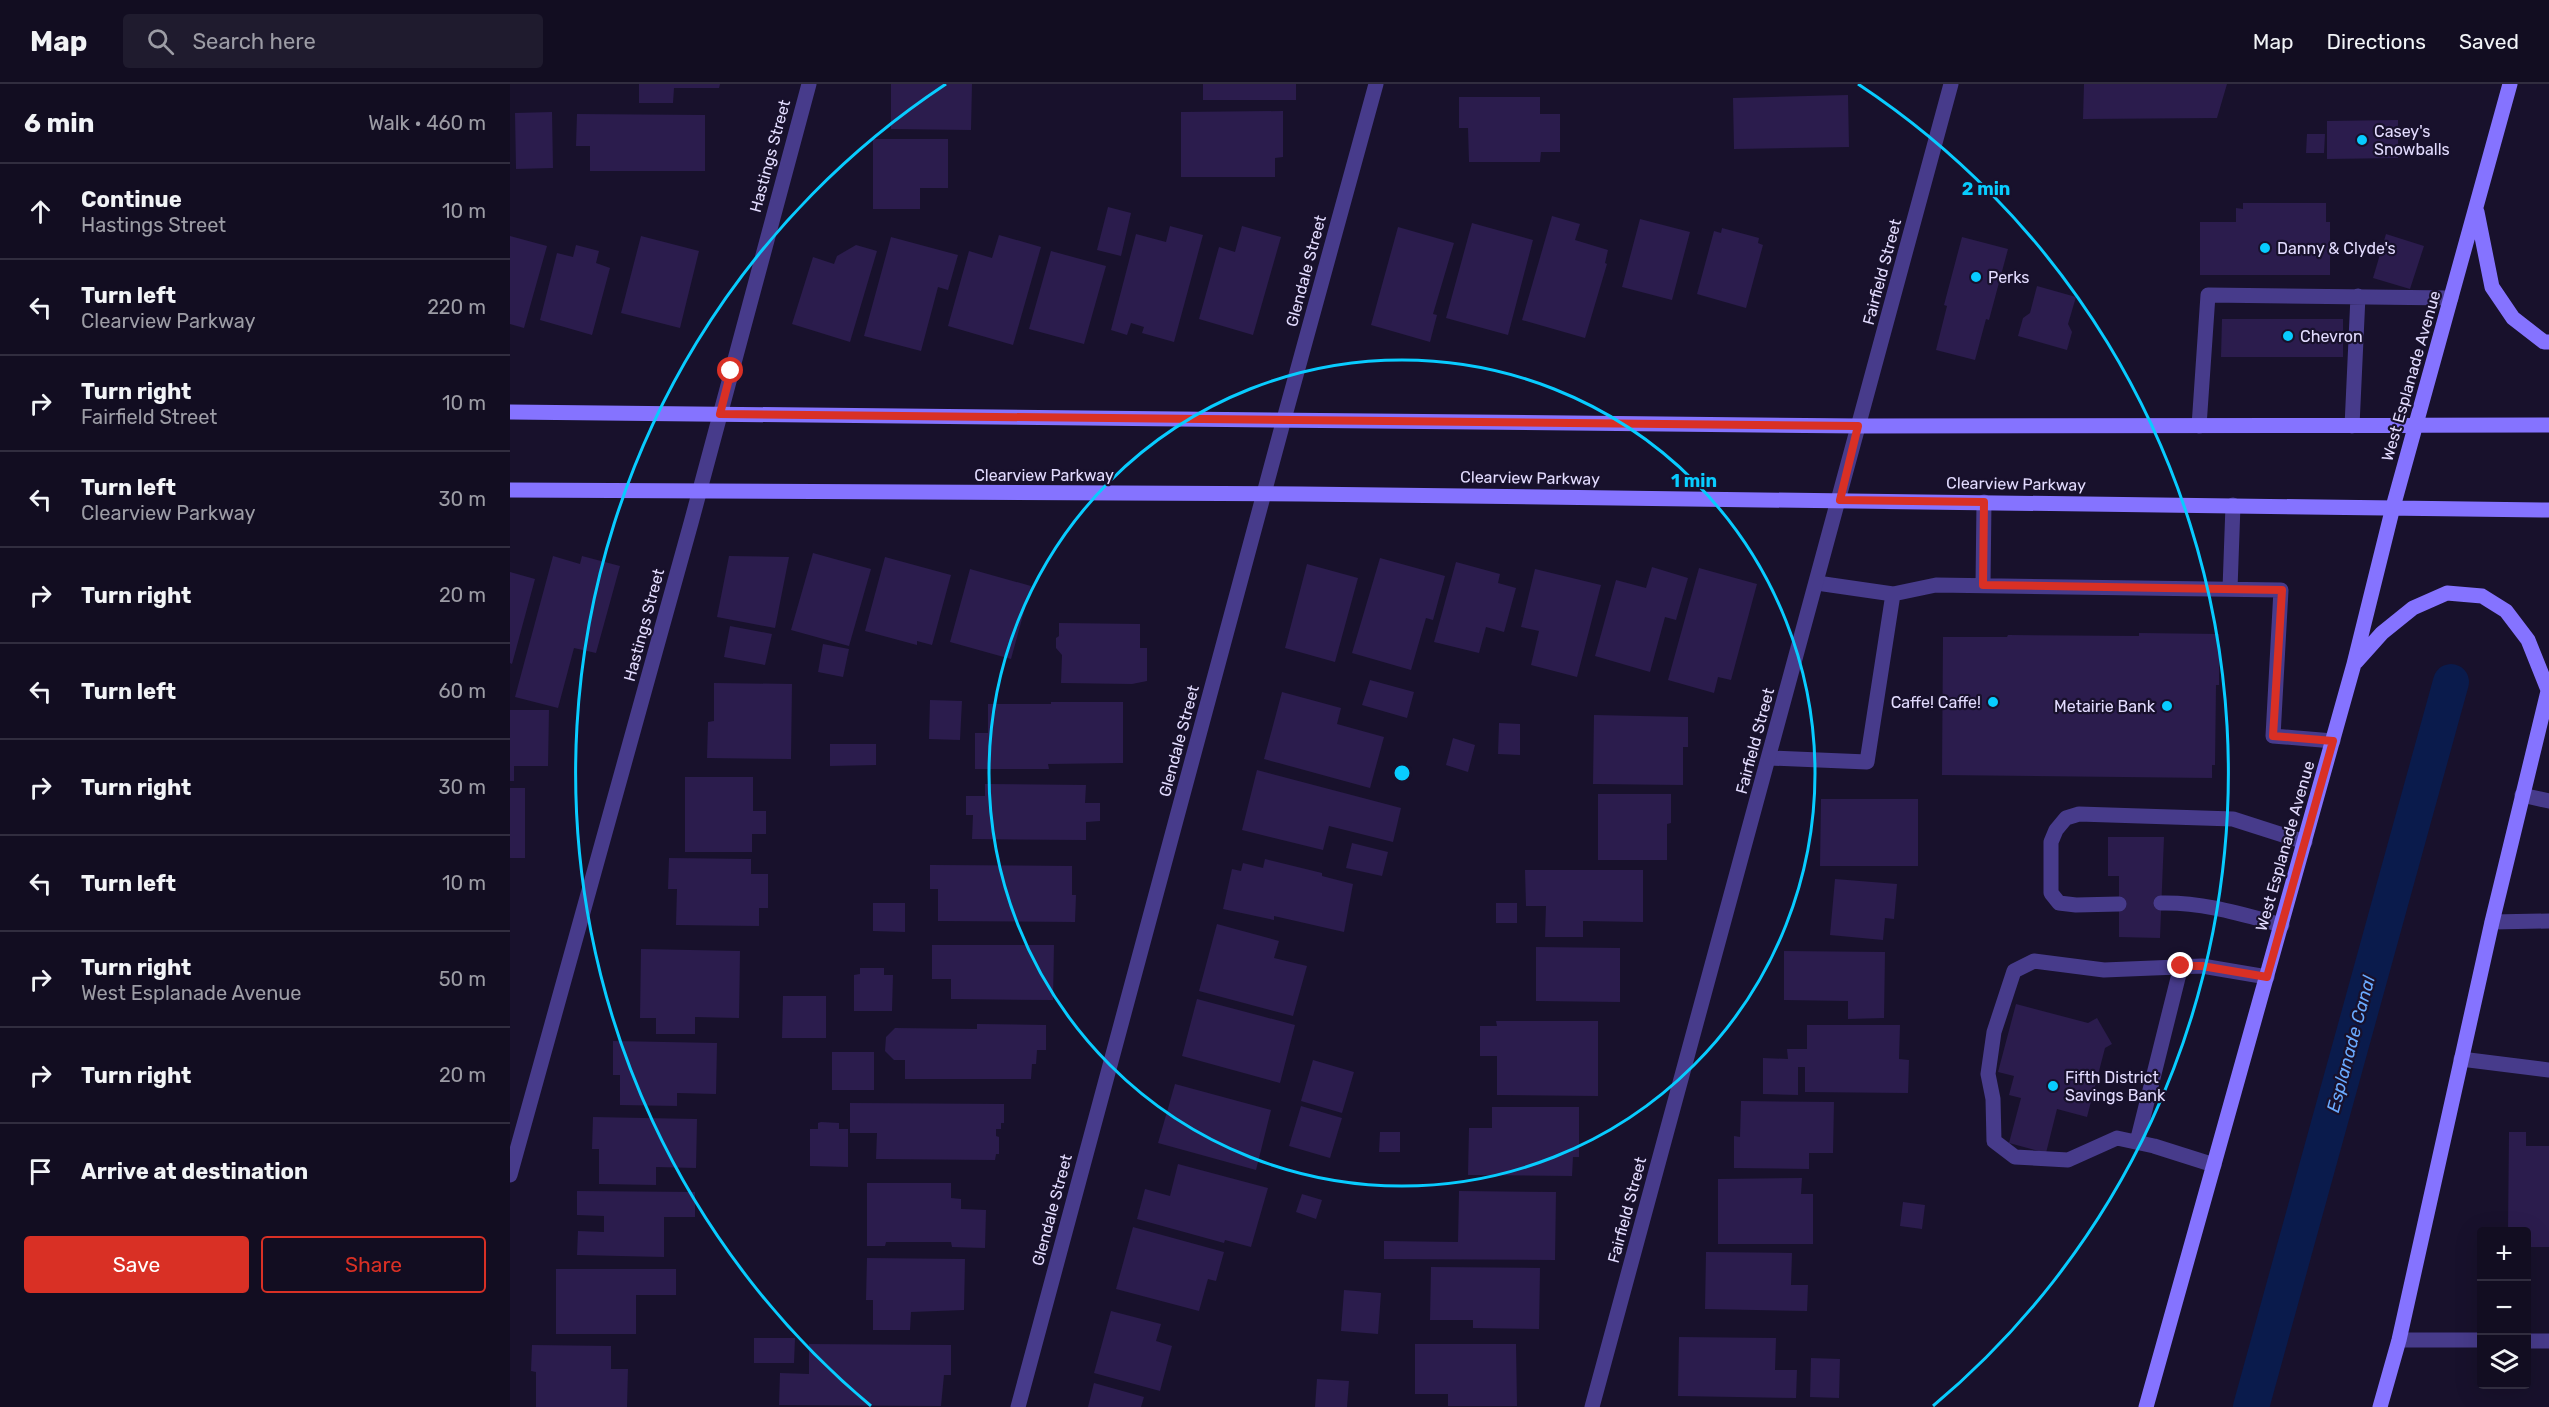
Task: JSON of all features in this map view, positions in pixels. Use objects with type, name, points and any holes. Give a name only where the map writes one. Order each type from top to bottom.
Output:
[{"type":"main road","name":"West Esplanade Avenue","points":[[2146,1407],[2333,741],[2393,507],[2510,84]]},
{"type":"main road","points":[[2476,209],[2492,287],[2513,318],[2544,342],[2549,342]]},
{"type":"main road","points":[[510,412],[1858,426],[2549,425]]},
{"type":"main road","name":"Clearview Parkway","points":[[510,490],[1265,494],[2549,510]]},
{"type":"main road","points":[[2354,664],[2382,633],[2413,608],[2446,592],[2482,596],[2506,611],[2528,640],[2548,688],[2492,921],[2399,1340],[2380,1407]]},
{"type":"street","name":"Hastings Street","points":[[510,1175],[699,491],[808,84]]},
{"type":"street","name":"Glendale Street","points":[[1018,1407],[1376,84]]},
{"type":"street","name":"Fairfield Street","points":[[1592,1407],[1840,500],[1951,84]]},
{"type":"street","points":[[2199,426],[2208,295],[2451,298]]},
{"type":"street","points":[[2352,426],[2358,296]]},
{"type":"street","points":[[1983,585],[1984,502]]},
{"type":"street","points":[[2230,589],[2233,505]]},
{"type":"street","points":[[1817,583],[1893,594],[1936,585],[2282,590],[2273,736],[2333,741]]},
{"type":"street","points":[[1769,758],[1867,762],[1893,594]]},
{"type":"street","points":[[2522,795],[2549,801]]},
{"type":"street","points":[[2120,904],[2059,903],[2051,893],[2051,842],[2056,830],[2066,818],[2079,814],[2233,819],[2305,842]]},
{"type":"street","points":[[2161,903],[2186,902],[2211,906],[2282,925]]},
{"type":"street","points":[[2492,921],[2549,921]]},
{"type":"street","points":[[2214,1165],[2117,1138],[2068,1160],[2015,1158],[1994,1141],[1993,1099],[1988,1074],[1994,1032],[2014,971],[2034,961],[2104,970],[2202,966],[2267,977]]},
{"type":"street","points":[[2137,1142],[2181,966]]},
{"type":"street","points":[[2462,1059],[2549,1070]]},
{"type":"street","points":[[2399,1340],[2477,1341]]},
{"type":"street","points":[[2531,1341],[2549,1341]]},
{"type":"building","points":[[639,84],[720,84],[719,88],[674,88],[673,103],[639,103]]},
{"type":"building","points":[[891,84],[972,84],[971,130],[891,129]]},
{"type":"building","points":[[1203,84],[1296,84],[1296,100],[1203,100]]},
{"type":"building","points":[[2084,84],[2227,84],[2217,118],[2083,119]]},
{"type":"building","points":[[1848,95],[1849,147],[1734,149],[1733,98]]},
{"type":"building","points":[[1459,97],[1540,97],[1540,114],[1560,114],[1560,152],[1541,152],[1540,162],[1469,162],[1468,128],[1459,128]]},
{"type":"building","points":[[1283,111],[1283,157],[1275,158],[1275,177],[1181,177],[1181,112]]},
{"type":"building","points":[[552,112],[553,168],[516,169],[515,113]]},
{"type":"building","points":[[577,114],[705,115],[705,171],[590,171],[590,146],[576,146]]},
{"type":"building","name":"Casey's Snowballs","points":[[2398,120],[2398,158],[2327,159],[2327,121]]},
{"type":"building","points":[[2307,134],[2325,134],[2324,153],[2306,153]]},
{"type":"building","points":[[873,139],[948,139],[948,188],[920,188],[920,209],[873,209]]},
{"type":"building","name":"Danny & Clyde's","points":[[2243,203],[2326,203],[2326,222],[2330,222],[2330,275],[2200,275],[2200,222],[2236,222],[2236,208],[2243,209]]},
{"type":"building","points":[[1108,207],[1131,213],[1121,256],[1097,250]]},
{"type":"building","points":[[1552,216],[1580,224],[1575,240],[1608,250],[1605,263],[1607,264],[1585,338],[1522,320]]},
{"type":"building","points":[[1640,219],[1690,232],[1672,300],[1622,287]]},
{"type":"building","points":[[1472,223],[1533,240],[1508,335],[1446,318]]},
{"type":"building","points":[[1170,226],[1203,235],[1174,342],[1142,333],[1144,327],[1131,323],[1127,335],[1111,330],[1136,234],[1166,242]]},
{"type":"building","points":[[1242,226],[1281,237],[1253,335],[1199,319],[1219,247],[1235,252]]},
{"type":"building","points":[[1398,227],[1454,243],[1433,314],[1437,315],[1430,342],[1371,325]]},
{"type":"building","points":[[1722,228],[1759,238],[1758,243],[1763,245],[1746,308],[1697,294],[1714,231],[1721,233]]},
{"type":"building","points":[[2386,234],[2424,246],[2410,289],[2373,278]]},
{"type":"building","points":[[999,235],[1041,247],[1013,345],[948,326],[969,251],[992,258]]},
{"type":"building","points":[[510,236],[547,246],[524,328],[510,324]]},
{"type":"building","points":[[641,236],[699,251],[680,328],[621,313]]},
{"type":"building","points":[[891,237],[958,255],[948,290],[938,287],[921,351],[864,336]]},
{"type":"building","name":"Perks","points":[[1962,237],[2008,249],[1989,320],[1986,319],[1975,360],[1936,350],[1947,306],[1944,305]]},
{"type":"building","points":[[576,245],[599,251],[596,263],[610,268],[592,335],[540,320],[557,253],[573,257]]},
{"type":"building","points":[[856,245],[877,251],[850,342],[792,324],[813,257],[834,264],[837,256]]},
{"type":"building","points":[[1051,251],[1106,266],[1084,344],[1029,329]]},
{"type":"building","points":[[2037,286],[2076,297],[2068,324],[2072,332],[2067,350],[2018,336],[2023,318],[2030,313]]},
{"type":"building","points":[[2222,319],[2343,319],[2343,357],[2221,357]]},
{"type":"building","points":[[813,553],[871,569],[849,646],[791,630]]},
{"type":"building","points":[[553,556],[580,564],[582,556],[620,566],[596,653],[574,648],[558,708],[515,697]]},
{"type":"building","points":[[729,556],[789,557],[775,628],[717,617]]},
{"type":"building","points":[[885,557],[951,575],[932,645],[917,641],[917,645],[865,631]]},
{"type":"building","points":[[1380,558],[1445,576],[1433,620],[1426,618],[1411,670],[1352,653]]},
{"type":"building","points":[[1456,562],[1500,574],[1498,583],[1516,588],[1504,632],[1486,627],[1479,653],[1434,642]]},
{"type":"building","points":[[1307,564],[1358,578],[1335,662],[1285,648]]},
{"type":"building","points":[[1652,567],[1688,578],[1676,620],[1665,617],[1650,672],[1595,656],[1616,580],[1646,588]]},
{"type":"building","points":[[1699,568],[1757,584],[1731,680],[1718,677],[1714,693],[1668,680]]},
{"type":"building","points":[[970,569],[1031,586],[1011,659],[950,642]]},
{"type":"building","points":[[1535,569],[1601,585],[1577,677],[1531,665],[1539,631],[1521,627]]},
{"type":"building","points":[[510,572],[535,579],[512,664],[510,663]]},
{"type":"building","points":[[1059,623],[1140,624],[1140,648],[1147,648],[1147,681],[1132,684],[1061,683],[1062,655],[1056,648]]},
{"type":"building","points":[[730,626],[772,634],[765,665],[724,657]]},
{"type":"building","points":[[2139,633],[2219,634],[2219,685],[2216,685],[2215,765],[2212,765],[2212,778],[1942,775],[1943,637],[2139,636]]},
{"type":"building","points":[[823,644],[849,649],[843,677],[818,672]]},
{"type":"building","points":[[1370,680],[1414,692],[1407,718],[1362,705]]},
{"type":"building","points":[[714,683],[792,684],[791,759],[707,758],[708,722],[714,721]]},
{"type":"building","points":[[1282,692],[1341,708],[1337,724],[1384,737],[1370,788],[1264,759]]},
{"type":"building","points":[[930,700],[962,701],[960,740],[929,739]]},
{"type":"building","points":[[1051,702],[1123,702],[1123,763],[1048,764],[1049,769],[975,769],[975,733],[988,733],[988,704],[1051,704]]},
{"type":"building","points":[[510,710],[549,710],[548,766],[514,766],[514,781],[510,781]]},
{"type":"building","points":[[1594,715],[1688,717],[1688,747],[1683,747],[1683,785],[1593,784]]},
{"type":"building","points":[[1499,723],[1520,724],[1520,755],[1498,754]]},
{"type":"building","points":[[1453,738],[1475,745],[1468,772],[1446,765]]},
{"type":"building","points":[[830,744],[876,744],[876,765],[830,766]]},
{"type":"building","points":[[1257,770],[1401,808],[1393,842],[1329,826],[1323,850],[1242,830]]},
{"type":"building","points":[[685,777],[753,777],[753,811],[766,811],[766,834],[752,834],[752,852],[685,852]]},
{"type":"building","points":[[985,784],[1086,785],[1085,803],[1100,803],[1100,821],[1086,822],[1086,840],[972,839],[973,815],[966,815],[966,796],[985,796]]},
{"type":"building","points":[[510,788],[525,788],[525,858],[510,858]]},
{"type":"building","points":[[1598,794],[1671,794],[1671,823],[1667,824],[1667,860],[1598,860]]},
{"type":"building","points":[[1821,799],[1918,799],[1918,866],[1820,866]]},
{"type":"building","points":[[2108,837],[2164,837],[2160,938],[2119,937],[2119,876],[2108,876]]},
{"type":"building","points":[[1352,843],[1388,852],[1382,876],[1346,868]]},
{"type":"building","points":[[669,858],[751,859],[751,874],[768,874],[768,908],[759,908],[759,926],[676,925],[677,889],[668,889]]},
{"type":"building","points":[[1265,859],[1322,873],[1322,876],[1353,884],[1344,932],[1274,916],[1274,920],[1223,909],[1232,869],[1241,871],[1243,863],[1263,868]]},
{"type":"building","points":[[930,865],[1072,866],[1072,895],[1076,895],[1075,922],[938,921],[938,889],[930,889]]},
{"type":"building","points":[[1525,870],[1643,870],[1643,922],[1583,921],[1583,937],[1545,937],[1546,906],[1526,906]]},
{"type":"building","points":[[1835,879],[1897,884],[1894,919],[1885,918],[1883,940],[1830,935]]},
{"type":"building","points":[[873,903],[905,903],[905,932],[873,931]]},
{"type":"building","points":[[1496,903],[1517,903],[1517,923],[1496,923]]},
{"type":"building","points":[[1217,924],[1279,941],[1274,958],[1307,966],[1293,1016],[1199,991]]},
{"type":"building","points":[[932,945],[1054,945],[1053,1000],[951,999],[951,979],[932,979]]},
{"type":"building","points":[[1536,947],[1620,948],[1620,1002],[1536,1001]]},
{"type":"building","points":[[641,949],[740,951],[739,1018],[695,1017],[695,1034],[656,1034],[656,1018],[640,1018]]},
{"type":"building","points":[[1784,951],[1885,952],[1884,1018],[1848,1019],[1848,1001],[1784,1000]]},
{"type":"building","points":[[860,968],[884,968],[884,975],[893,975],[892,1011],[854,1011],[854,975],[860,974]]},
{"type":"building","points":[[783,996],[826,996],[826,1038],[782,1038]]},
{"type":"building","points":[[1197,999],[1295,1025],[1280,1083],[1182,1056]]},
{"type":"building","name":"Fifth District Savings Bank","points":[[2016,1004],[2088,1023],[2097,1018],[2112,1044],[2105,1048],[2087,1117],[2057,1109],[2046,1153],[2009,1143],[2021,1098],[2009,1095],[2014,1076],[1998,1072]]},
{"type":"building","points":[[1496,1021],[1598,1021],[1598,1096],[1497,1095],[1497,1056],[1480,1056],[1480,1026],[1497,1026]]},
{"type":"building","points":[[977,1024],[1046,1025],[1046,1050],[1037,1050],[1036,1064],[1032,1064],[1031,1079],[905,1079],[905,1060],[894,1060],[885,1051],[886,1037],[895,1028],[977,1029]]},
{"type":"building","points":[[1807,1025],[1900,1025],[1899,1059],[1909,1060],[1908,1093],[1805,1092],[1805,1067],[1798,1067],[1798,1095],[1763,1094],[1763,1058],[1788,1059],[1787,1049],[1807,1049]]},
{"type":"building","points":[[613,1041],[717,1043],[716,1094],[677,1093],[677,1106],[620,1105],[620,1075],[613,1075]]},
{"type":"building","points":[[832,1052],[874,1052],[874,1090],[832,1090]]},
{"type":"building","points":[[1313,1060],[1354,1072],[1342,1113],[1301,1101]]},
{"type":"building","points":[[1175,1084],[1271,1110],[1256,1170],[1158,1143]]},
{"type":"building","points":[[1741,1101],[1834,1102],[1833,1153],[1809,1153],[1809,1169],[1734,1168],[1734,1136],[1740,1137]]},
{"type":"building","points":[[850,1103],[1004,1104],[1004,1123],[1001,1123],[1001,1129],[996,1129],[996,1136],[999,1137],[999,1154],[996,1154],[995,1160],[876,1159],[877,1133],[850,1133]]},
{"type":"building","points":[[1301,1106],[1342,1118],[1330,1158],[1289,1146]]},
{"type":"building","points":[[1492,1107],[1579,1107],[1579,1157],[1573,1157],[1572,1176],[1468,1175],[1469,1128],[1492,1128]]},
{"type":"building","points":[[593,1117],[697,1119],[696,1168],[656,1167],[656,1185],[599,1184],[599,1149],[592,1149]]},
{"type":"building","points":[[818,1123],[839,1123],[839,1129],[848,1129],[848,1167],[810,1166],[810,1129],[818,1129]]},
{"type":"building","points":[[1380,1132],[1400,1132],[1400,1152],[1379,1152]]},
{"type":"building","points":[[2509,1132],[2526,1132],[2526,1146],[2549,1146],[2549,1247],[2531,1247],[2531,1227],[2508,1227]]},
{"type":"building","points":[[1178,1164],[1268,1188],[1251,1247],[1225,1240],[1224,1243],[1137,1219],[1145,1189],[1170,1196]]},
{"type":"building","points":[[1802,1178],[1801,1194],[1813,1194],[1813,1244],[1718,1244],[1718,1179]]},
{"type":"building","points":[[867,1183],[951,1183],[951,1198],[961,1199],[961,1209],[986,1210],[985,1248],[952,1247],[951,1242],[886,1242],[885,1246],[867,1246]]},
{"type":"building","points":[[577,1191],[695,1192],[695,1217],[664,1217],[664,1257],[577,1255],[578,1231],[604,1232],[604,1216],[577,1215]]},
{"type":"building","points":[[1459,1191],[1556,1192],[1555,1260],[1384,1259],[1384,1241],[1458,1242]]},
{"type":"building","points":[[1302,1194],[1322,1200],[1316,1219],[1296,1212]]},
{"type":"building","points":[[1903,1202],[1925,1205],[1922,1229],[1900,1226]]},
{"type":"building","points":[[1133,1227],[1224,1252],[1216,1281],[1208,1279],[1199,1311],[1116,1289]]},
{"type":"building","points":[[1706,1252],[1792,1253],[1791,1285],[1808,1285],[1807,1311],[1705,1309]]},
{"type":"building","points":[[867,1258],[965,1259],[964,1310],[911,1312],[910,1330],[873,1330],[873,1300],[866,1300]]},
{"type":"building","points":[[1431,1267],[1540,1268],[1539,1329],[1473,1328],[1473,1320],[1430,1320]]},
{"type":"building","points":[[556,1269],[676,1269],[676,1295],[636,1295],[636,1334],[556,1334]]},
{"type":"building","points":[[1344,1290],[1381,1293],[1378,1334],[1341,1331]]},
{"type":"building","points":[[1111,1311],[1161,1324],[1156,1341],[1172,1346],[1160,1391],[1094,1373]]},
{"type":"building","points":[[1679,1337],[1776,1338],[1775,1370],[1797,1370],[1796,1398],[1678,1396]]},
{"type":"building","points":[[754,1338],[795,1338],[794,1363],[754,1363]]},
{"type":"building","points":[[809,1344],[951,1345],[951,1375],[944,1375],[941,1406],[779,1405],[780,1373],[809,1374]]},
{"type":"building","points":[[1415,1344],[1516,1344],[1517,1406],[1448,1406],[1448,1394],[1415,1394]]},
{"type":"building","points":[[532,1345],[611,1346],[611,1369],[628,1369],[627,1407],[536,1407],[536,1372],[531,1371]]},
{"type":"building","points":[[1811,1358],[1840,1359],[1839,1398],[1810,1397]]},
{"type":"building","points":[[1317,1379],[1349,1381],[1347,1407],[1315,1407]]},
{"type":"building","points":[[1094,1383],[1144,1397],[1141,1407],[1088,1407]]},
{"type":"waterway","name":"Esplanade Canal","points":[[2251,1407],[2451,682]]},
{"type":"place","name":"Casey's Snowballs","points":[[2362,140]]},
{"type":"place","name":"Danny & Clyde's","points":[[2265,248]]},
{"type":"place","name":"Perks","points":[[1976,277]]},
{"type":"place","name":"Chevron","points":[[2288,336]]},
{"type":"place","name":"Caffe! Caffe!","points":[[1993,702]]},
{"type":"place","name":"Metairie Bank","points":[[2167,706]]},
{"type":"place","name":"Fifth District Savings Bank","points":[[2053,1086]]},
{"type":"route","points":[[731,371],[720,414],[1858,426],[1840,500],[1984,502],[1983,585],[2282,590],[2273,736],[2333,741],[2267,977],[2202,966],[2181,966]]}]
